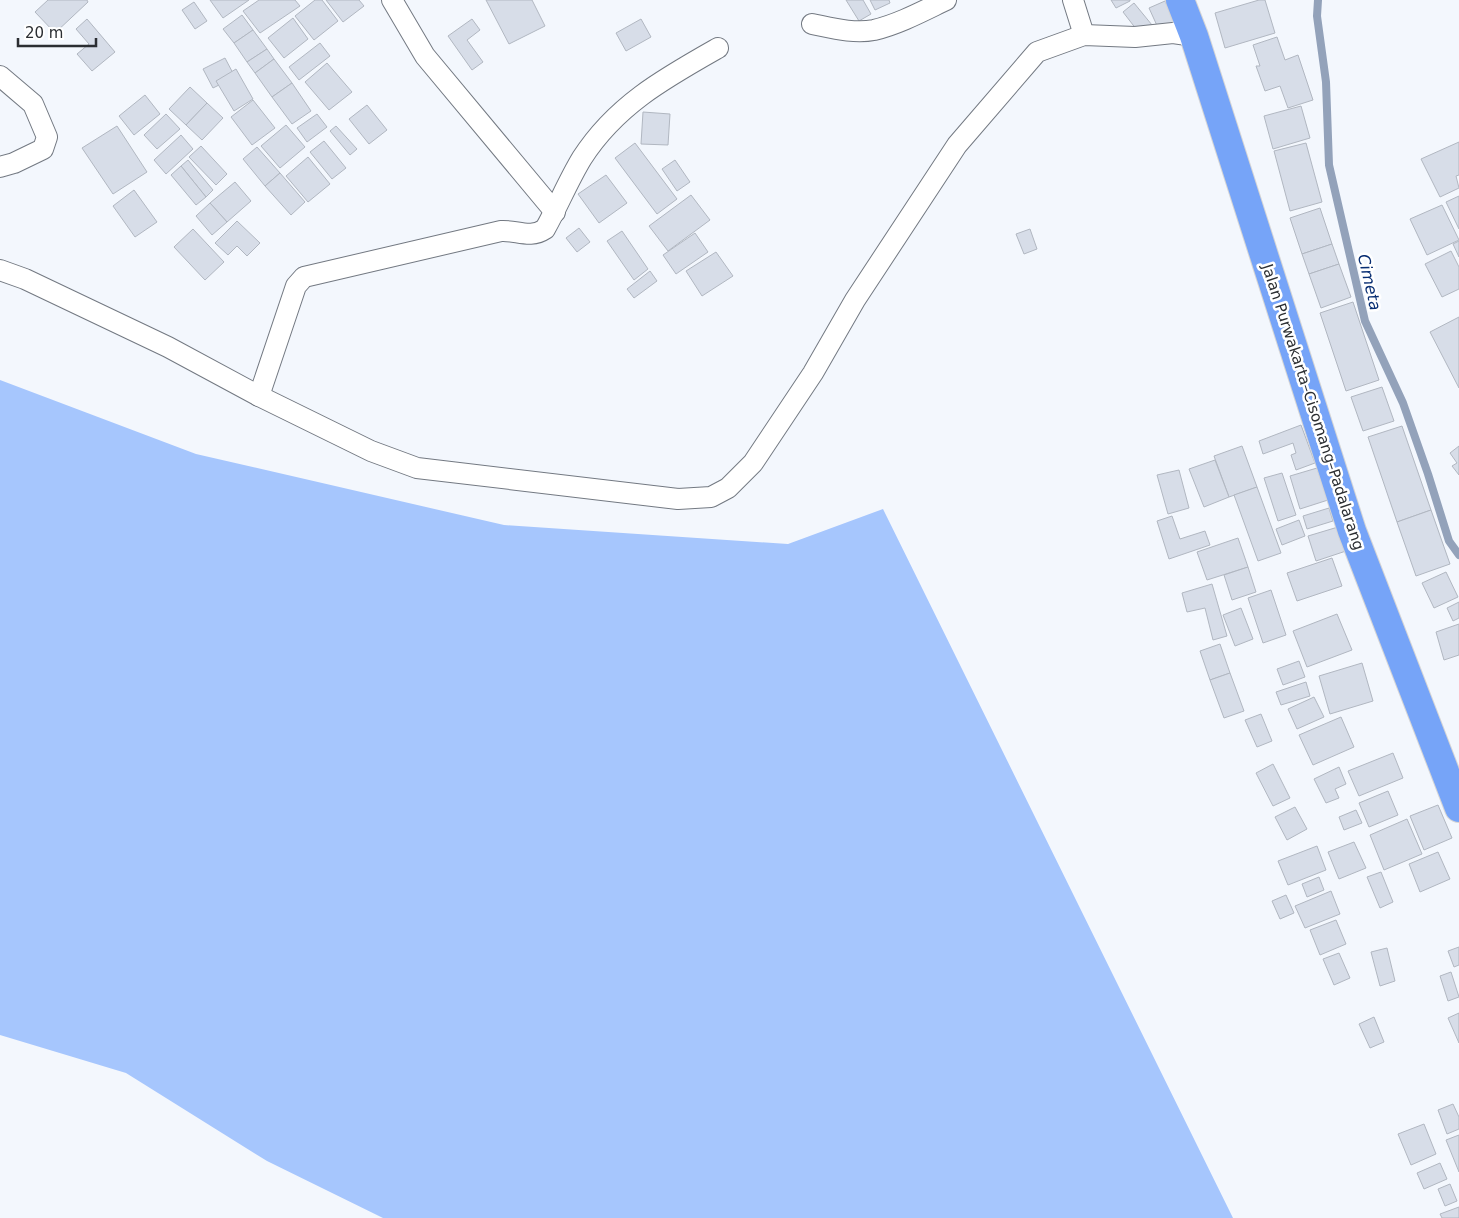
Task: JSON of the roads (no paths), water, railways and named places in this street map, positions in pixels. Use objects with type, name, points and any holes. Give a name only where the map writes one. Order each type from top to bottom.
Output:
[{"type":"highway","name":"Jalan Purwakarta–Cisomang–Padalarang","points":[[1180,0],[1194,36],[1352,530],[1459,808]]},
{"type":"street","points":[[392,0],[425,56],[555,212]]},
{"type":"street","points":[[812,24],[840,30],[873,30],[911,17],[946,0]]},
{"type":"street","points":[[1073,0],[1084,35]]},
{"type":"street","points":[[0,270],[25,279],[168,347],[259,396],[371,451],[417,468],[678,499],[711,497],[728,488],[753,464],[813,373],[855,300],[956,145],[1037,52],[1084,35],[1135,37],[1173,33],[1194,36]]},
{"type":"street","points":[[259,396],[296,286],[304,277],[501,230],[525,234],[540,233],[545,230],[582,158],[602,130],[644,91],[718,48]]},
{"type":"street","points":[[0,76],[33,104],[47,137],[43,149],[14,163],[0,166]]},
{"type":"waterway","name":"Cimeta","points":[[1318,0],[1317,16],[1326,82],[1329,165],[1365,321],[1403,403],[1449,541],[1459,555]]}]
